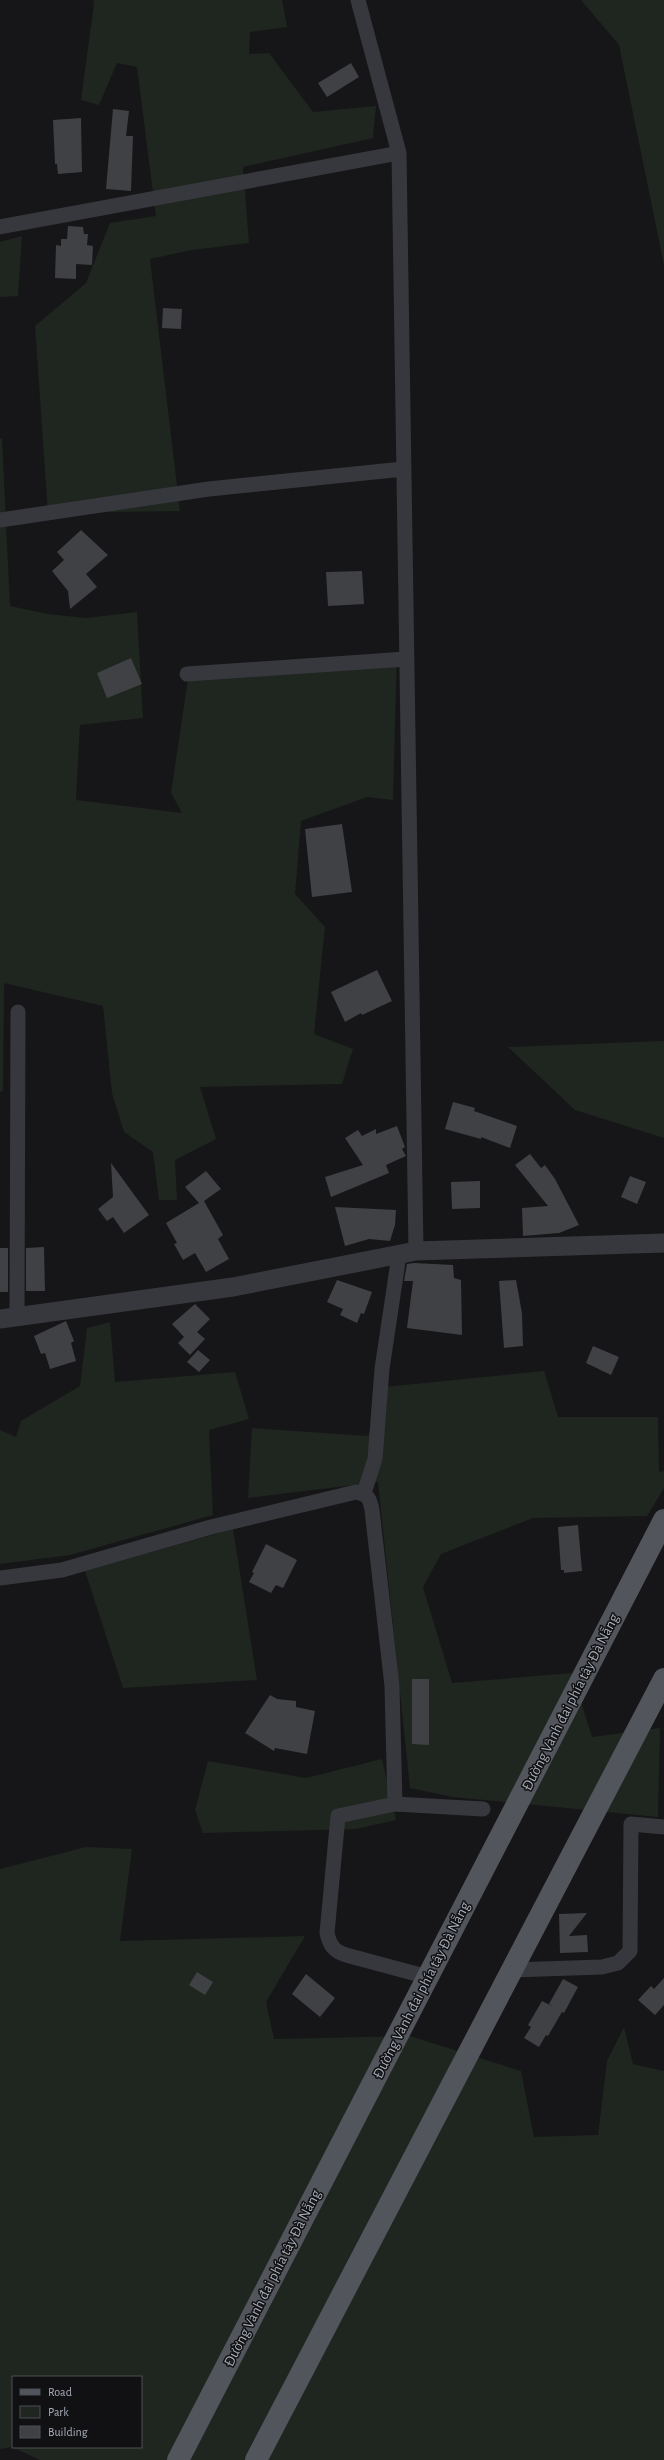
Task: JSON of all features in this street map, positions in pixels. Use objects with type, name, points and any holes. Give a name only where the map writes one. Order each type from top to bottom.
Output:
[{"type":"main road","name":"Đường Vành đai phía tây Đà Nẵng","points":[[178,2460],[664,1520]]},
{"type":"main road","points":[[256,2460],[664,1679]]},
{"type":"street","points":[[358,0],[399,153],[402,469],[406,659],[408,1253],[382,1369],[375,1459],[364,1493]]},
{"type":"street","points":[[0,228],[399,153]]},
{"type":"street","points":[[0,520],[209,489],[402,469]]},
{"type":"street","points":[[187,674],[406,659]]},
{"type":"street","points":[[18,1012],[8,1317],[233,1286],[408,1253],[664,1243]]},
{"type":"street","points":[[0,1578],[62,1570],[211,1527],[356,1492],[364,1493],[370,1499],[372,1510],[392,1686],[395,1804]]},
{"type":"street","points":[[428,1977],[334,1951],[327,1933],[338,1816],[395,1804],[483,1809]]},
{"type":"street","points":[[512,1970],[602,1967],[618,1962],[630,1951],[631,1824],[664,1827]]},
{"type":"green space","points":[[93,0],[282,0],[287,27],[250,32],[249,54],[269,53],[313,112],[376,106],[373,138],[243,167],[249,243],[192,250],[150,259],[180,511],[48,513],[35,326],[86,283],[110,223],[156,216],[137,67],[117,63],[99,105],[81,100],[94,4]]},
{"type":"green space","points":[[581,0],[664,0],[664,265],[619,45]]},
{"type":"green space","points":[[22,236],[18,296],[0,297],[0,242]]},
{"type":"green space","points":[[0,438],[2,439],[10,606],[48,614],[86,618],[137,612],[143,718],[80,725],[76,800],[182,813],[171,793],[188,679],[397,652],[393,800],[367,797],[301,821],[295,894],[325,927],[314,1034],[353,1049],[342,1084],[200,1087],[216,1139],[175,1160],[177,1200],[159,1200],[153,1152],[124,1132],[112,1093],[103,1006],[4,983],[3,1091],[0,1092]]},
{"type":"green space","points":[[664,1041],[664,1138],[575,1110],[508,1047]]},
{"type":"green space","points":[[110,1322],[115,1382],[235,1372],[249,1419],[209,1430],[213,1515],[70,1555],[0,1564],[0,1430],[16,1437],[21,1421],[80,1386],[87,1328]]},
{"type":"green space","points":[[544,1371],[558,1417],[658,1417],[659,1472],[664,1471],[664,1488],[647,1516],[533,1518],[441,1554],[423,1587],[452,1683],[572,1673],[592,1737],[660,1728],[658,1817],[453,1797],[410,1788],[378,1482],[248,1498],[252,1428],[368,1436],[384,1387]]},
{"type":"green space","points":[[233,1529],[257,1680],[123,1688],[85,1571]]},
{"type":"green space","points":[[382,1759],[396,1820],[356,1829],[203,1833],[195,1810],[208,1761],[306,1778]]},
{"type":"green space","points":[[86,1847],[132,1849],[120,1941],[305,1936],[266,2002],[274,2039],[410,2036],[521,2071],[534,2137],[598,2135],[607,2061],[624,2027],[633,2064],[664,2071],[664,2460],[40,2460],[14,2448],[142,2448],[142,2376],[12,2376],[12,2447],[0,2449],[0,1869]]},
{"type":"building","points":[[351,63],[359,77],[327,97],[318,83]]},
{"type":"building","points":[[113,109],[129,111],[126,136],[133,136],[131,191],[106,189]]},
{"type":"building","points":[[81,118],[82,172],[58,174],[57,164],[55,164],[53,120]]},
{"type":"building","points":[[68,226],[83,227],[84,234],[88,234],[87,245],[93,246],[92,265],[76,264],[76,279],[55,278],[56,245],[61,246],[61,239],[67,239]]},
{"type":"building","points":[[163,308],[182,309],[181,329],[162,328]]},
{"type":"building","points":[[81,530],[108,555],[86,574],[97,587],[70,609],[68,591],[52,571],[64,560],[57,552]]},
{"type":"building","points":[[362,571],[364,604],[328,606],[326,572]]},
{"type":"building","points":[[131,658],[142,684],[107,698],[97,673]]},
{"type":"building","points":[[342,824],[352,892],[312,897],[305,829]]},
{"type":"building","points":[[377,970],[392,1001],[362,1015],[361,1013],[345,1022],[331,992]]},
{"type":"building","points":[[453,1102],[475,1108],[474,1111],[517,1126],[510,1148],[481,1137],[481,1139],[445,1129]]},
{"type":"building","points":[[397,1126],[405,1147],[402,1149],[406,1156],[386,1165],[389,1173],[331,1197],[325,1177],[363,1165],[345,1138],[358,1130],[362,1136],[376,1129],[376,1134]]},
{"type":"building","points":[[530,1154],[541,1168],[545,1165],[555,1179],[579,1225],[559,1233],[523,1236],[522,1208],[548,1206],[515,1165]]},
{"type":"building","points":[[111,1163],[149,1215],[124,1233],[113,1217],[107,1221],[98,1209],[113,1197]]},
{"type":"building","points":[[206,1171],[221,1189],[204,1201],[223,1235],[218,1239],[229,1259],[206,1272],[195,1253],[183,1260],[174,1244],[177,1243],[166,1223],[199,1203],[185,1187]]},
{"type":"building","points":[[630,1176],[646,1182],[637,1204],[621,1197]]},
{"type":"building","points":[[480,1181],[480,1208],[452,1209],[451,1182]]},
{"type":"building","points":[[335,1207],[396,1210],[395,1225],[390,1241],[369,1239],[345,1246]]},
{"type":"building","points":[[44,1247],[45,1291],[26,1291],[26,1248]]},
{"type":"building","points":[[0,1248],[8,1248],[8,1292],[0,1292]]},
{"type":"building","points":[[407,1264],[453,1265],[454,1278],[461,1280],[462,1335],[407,1328],[413,1281],[404,1281]]},
{"type":"building","points":[[337,1280],[372,1292],[364,1314],[361,1313],[357,1323],[340,1315],[343,1309],[327,1302]]},
{"type":"building","points":[[516,1280],[522,1313],[523,1346],[504,1348],[499,1281]]},
{"type":"building","points":[[195,1304],[210,1319],[197,1332],[205,1339],[190,1355],[178,1343],[184,1337],[172,1324]]},
{"type":"building","points":[[66,1321],[74,1341],[71,1343],[76,1361],[50,1369],[45,1353],[41,1354],[34,1336]]},
{"type":"building","points":[[593,1346],[619,1357],[611,1375],[586,1363]]},
{"type":"building","points":[[198,1350],[210,1360],[199,1372],[187,1362]]},
{"type":"building","points":[[578,1525],[582,1571],[564,1573],[564,1570],[561,1570],[558,1527]]},
{"type":"building","points":[[266,1544],[297,1560],[283,1588],[276,1585],[271,1593],[249,1582],[254,1573],[252,1572]]},
{"type":"building","points":[[412,1679],[429,1679],[429,1745],[412,1744]]},
{"type":"building","points":[[270,1695],[277,1699],[296,1701],[296,1707],[315,1711],[307,1754],[275,1748],[274,1751],[245,1733]]},
{"type":"building","points":[[587,1913],[569,1936],[587,1935],[588,1952],[560,1953],[559,1914]]},
{"type":"building","points":[[197,1972],[213,1982],[205,1995],[189,1985]]},
{"type":"building","points":[[306,1974],[335,1998],[320,2017],[292,1994]]},
{"type":"building","points":[[664,1978],[664,2005],[655,2015],[638,2000],[651,1986],[654,1989]]},
{"type":"building","points":[[563,1979],[578,1987],[564,2013],[562,2012],[548,2036],[546,2035],[539,2047],[524,2038],[531,2027],[528,2025],[542,2001],[554,2007],[549,2004]]}]
